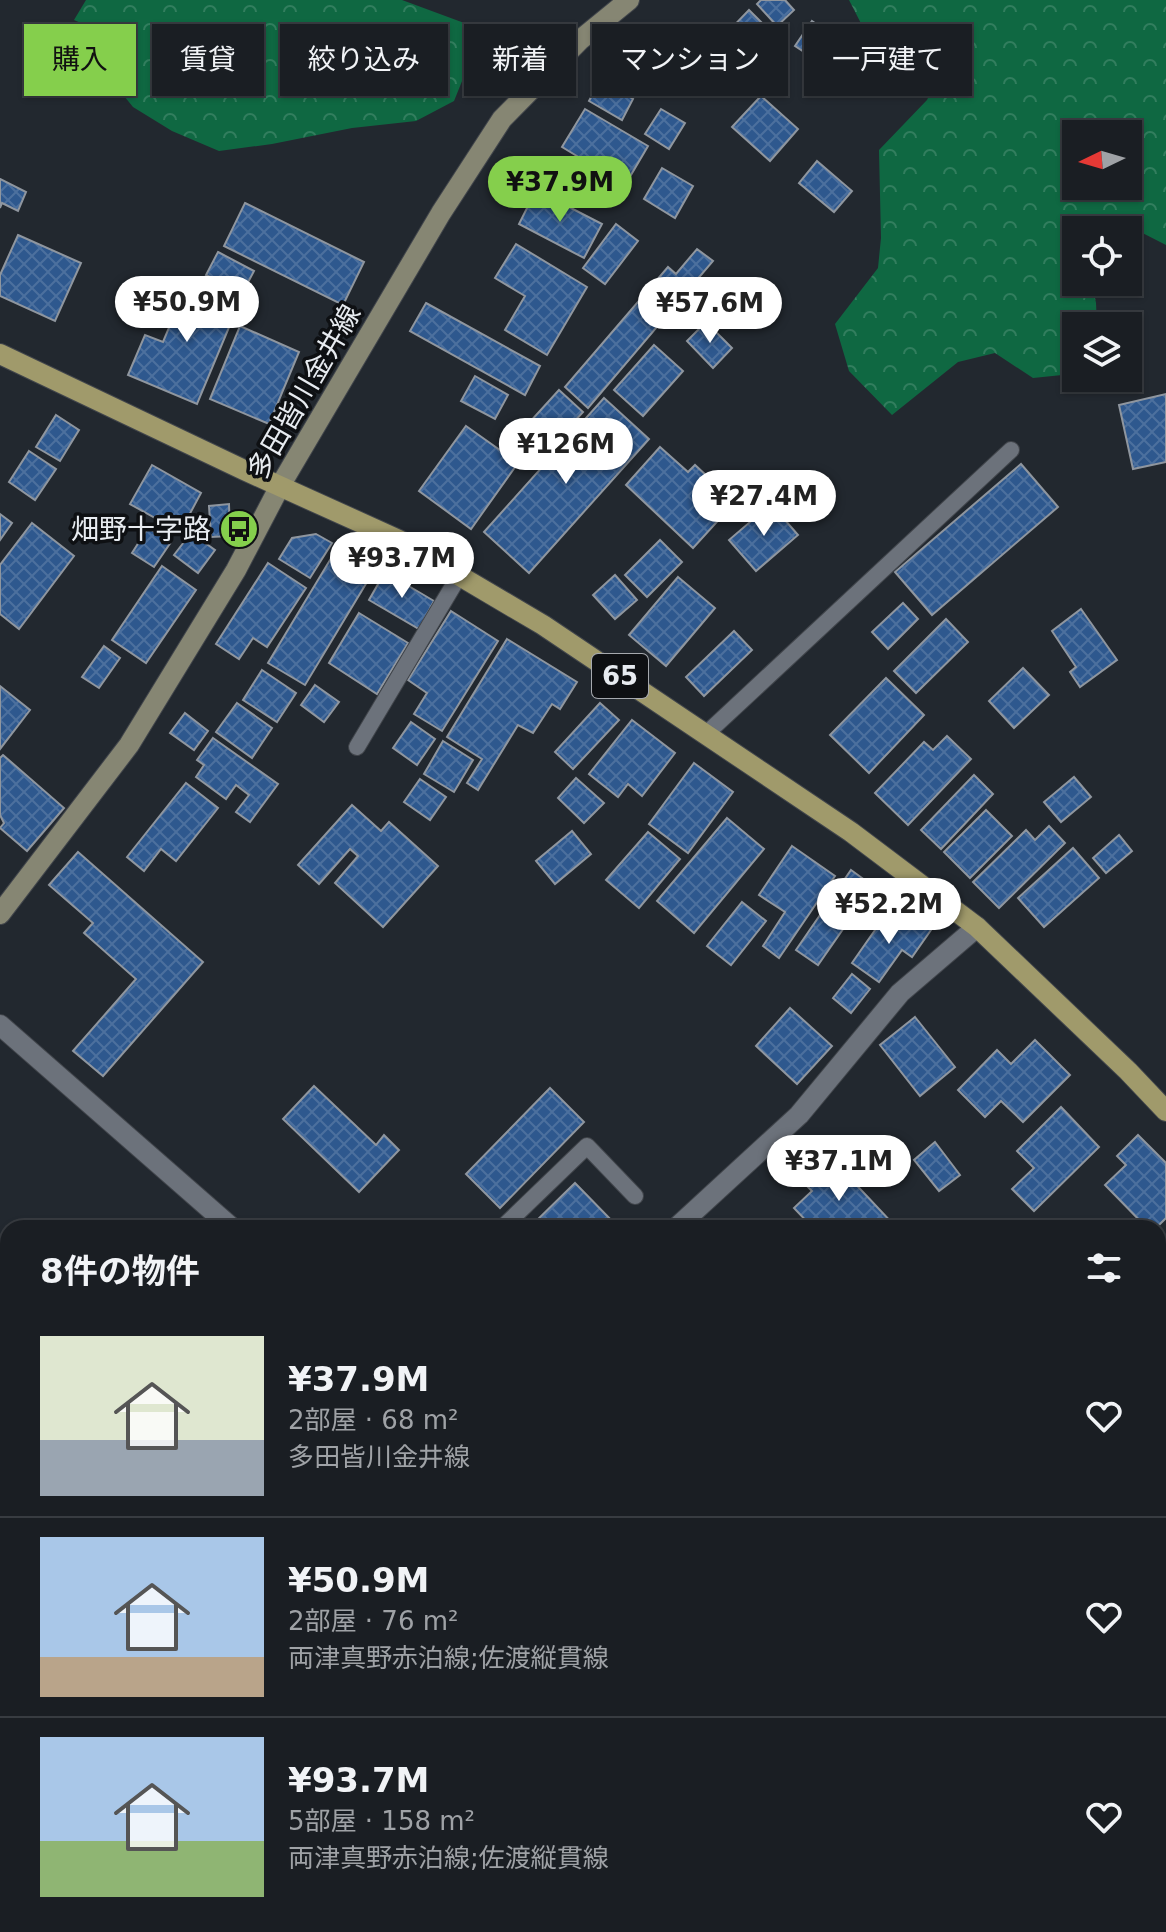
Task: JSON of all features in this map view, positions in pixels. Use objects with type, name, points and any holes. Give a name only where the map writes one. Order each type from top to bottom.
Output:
[{"type":"main road","name":"多田皆川金井線","points":[[0,914],[129,745],[236,570],[280,486],[441,213],[502,119],[580,40],[629,0]]},
{"type":"main road","name":"65","points":[[0,354],[399,540],[543,625],[851,832],[977,927],[1166,1111]]},
{"type":"street","points":[[685,1220],[799,1115],[900,993],[977,927]]},
{"type":"street","points":[[0,1025],[223,1220]]},
{"type":"lane","points":[[706,734],[1011,450]]},
{"type":"lane","points":[[357,747],[459,576]]},
{"type":"lane","points":[[510,1220],[587,1146],[635,1196]]},
{"type":"green space","points":[[86,0],[402,0],[467,24],[464,24],[464,76],[454,101],[416,121],[352,128],[219,151],[172,131],[133,107],[124,96],[136,96],[136,24],[83,24],[74,20]]},
{"type":"green space","points":[[849,0],[1166,0],[1166,245],[1142,233],[1142,216],[1062,216],[1062,296],[1095,296],[1096,312],[1062,312],[1062,375],[1033,378],[995,353],[958,362],[892,415],[849,371],[835,324],[878,268],[881,238],[879,150],[929,96],[972,96],[972,24],[861,24]]},
{"type":"building","points":[[761,0],[785,0],[794,10],[775,24],[757,4]]},
{"type":"building","points":[[749,10],[763,24],[736,24]]},
{"type":"building","points":[[804,33],[804,52],[795,46]]},
{"type":"building","points":[[592,96],[628,96],[633,99],[622,120],[589,101]]},
{"type":"building","points":[[761,96],[798,129],[770,161],[732,127]]},
{"type":"building","points":[[585,109],[648,146],[625,185],[562,147]]},
{"type":"building","points":[[661,109],[685,123],[669,149],[645,134]]},
{"type":"building","points":[[817,161],[852,191],[834,212],[799,183]]},
{"type":"building","points":[[662,168],[693,186],[675,218],[644,199]]},
{"type":"building","points":[[0,179],[26,192],[18,211],[2,203],[0,208]]},
{"type":"building","points":[[536,190],[602,224],[584,258],[519,224]]},
{"type":"building","points":[[245,203],[364,262],[343,305],[224,246]]},
{"type":"building","points":[[616,224],[638,241],[605,284],[583,268]]},
{"type":"building","points":[[18,235],[81,263],[55,321],[0,296],[0,275]]},
{"type":"building","points":[[516,244],[587,287],[547,355],[505,330],[525,296],[495,278]]},
{"type":"building","points":[[697,249],[713,261],[588,408],[565,387],[668,267],[676,274]]},
{"type":"building","points":[[218,252],[254,271],[242,294],[206,275]]},
{"type":"building","points":[[189,280],[240,301],[197,404],[128,375],[145,335],[163,342]]},
{"type":"building","points":[[426,303],[540,366],[525,395],[410,331]]},
{"type":"building","points":[[706,322],[732,348],[713,368],[687,341]]},
{"type":"building","points":[[240,326],[299,352],[269,424],[210,399]]},
{"type":"building","points":[[654,345],[683,371],[643,416],[614,390]]},
{"type":"building","points":[[475,376],[508,395],[495,419],[461,401]]},
{"type":"building","points":[[559,390],[583,412],[532,468],[508,446]]},
{"type":"building","points":[[1166,394],[1166,462],[1133,469],[1119,405]]},
{"type":"building","points":[[604,398],[649,439],[529,573],[484,532]]},
{"type":"building","points":[[56,415],[79,430],[60,461],[36,447]]},
{"type":"building","points":[[466,426],[518,463],[471,529],[419,491]]},
{"type":"building","points":[[660,447],[688,472],[695,465],[735,502],[693,548],[626,485]]},
{"type":"building","points":[[29,451],[56,469],[35,500],[9,482]]},
{"type":"building","points":[[1021,464],[1058,507],[932,615],[895,572]]},
{"type":"building","points":[[152,465],[201,493],[180,532],[130,504]]},
{"type":"building","points":[[229,504],[230,536],[211,537],[209,506]]},
{"type":"building","points":[[771,504],[798,535],[756,571],[729,540]]},
{"type":"building","points":[[0,514],[12,523],[0,540]]},
{"type":"building","points":[[32,523],[74,556],[19,629],[0,614],[0,565]]},
{"type":"building","points":[[148,528],[171,542],[154,567],[132,553]]},
{"type":"building","points":[[191,533],[215,550],[198,573],[174,555]]},
{"type":"building","points":[[316,534],[332,543],[310,578],[279,559],[292,538]]},
{"type":"building","points":[[660,540],[682,562],[647,597],[625,575]]},
{"type":"building","points":[[336,550],[373,572],[305,685],[268,663]]},
{"type":"building","points":[[268,563],[306,588],[267,647],[253,638],[239,659],[216,644]]},
{"type":"building","points":[[162,566],[196,590],[146,663],[112,640]]},
{"type":"building","points":[[385,572],[434,601],[419,629],[369,600]]},
{"type":"building","points":[[615,575],[637,600],[615,619],[593,595]]},
{"type":"building","points":[[678,577],[715,608],[666,666],[629,635]]},
{"type":"building","points":[[903,603],[918,619],[888,649],[872,632]]},
{"type":"building","points":[[1081,609],[1117,660],[1080,687],[1070,672],[1076,667],[1052,631]]},
{"type":"building","points":[[451,611],[498,641],[442,731],[414,714],[427,693],[408,680]]},
{"type":"building","points":[[359,613],[408,643],[377,694],[329,663]]},
{"type":"building","points":[[946,619],[968,642],[916,693],[894,671]]},
{"type":"building","points":[[734,631],[752,650],[704,696],[686,677]]},
{"type":"building","points":[[507,639],[577,682],[560,709],[552,704],[533,733],[518,725],[478,790],[467,783],[482,759],[447,737]]},
{"type":"building","points":[[104,646],[120,658],[99,688],[82,677]]},
{"type":"building","points":[[1023,668],[1049,695],[1014,728],[989,701]]},
{"type":"building","points":[[262,670],[296,693],[277,722],[243,700]]},
{"type":"building","points":[[886,678],[924,715],[869,773],[830,735]]},
{"type":"building","points":[[315,685],[339,702],[324,722],[301,705]]},
{"type":"building","points":[[0,686],[30,710],[0,749]]},
{"type":"building","points":[[237,703],[272,728],[252,758],[216,732]]},
{"type":"building","points":[[600,703],[619,720],[573,769],[555,752]]},
{"type":"building","points":[[185,713],[208,731],[194,750],[170,733]]},
{"type":"building","points":[[632,720],[675,753],[642,796],[628,784],[618,797],[589,774]]},
{"type":"building","points":[[411,722],[435,739],[417,765],[393,748]]},
{"type":"building","points":[[947,736],[971,759],[908,825],[875,793],[924,742],[933,750]]},
{"type":"building","points":[[213,738],[278,784],[250,822],[236,812],[249,795],[236,785],[226,799],[196,777],[204,765],[197,760]]},
{"type":"building","points":[[443,741],[473,760],[454,792],[424,774]]},
{"type":"building","points":[[3,755],[64,808],[27,851],[0,828],[4,823],[0,815],[0,758]]},
{"type":"building","points":[[694,763],[733,792],[688,853],[649,824]]},
{"type":"building","points":[[974,775],[993,794],[941,849],[921,830]]},
{"type":"building","points":[[1074,777],[1091,797],[1061,822],[1044,802]]},
{"type":"building","points":[[576,778],[604,803],[584,823],[558,798]]},
{"type":"building","points":[[420,779],[446,797],[430,820],[404,802]]},
{"type":"building","points":[[186,783],[218,808],[176,861],[161,849],[144,871],[127,857]]},
{"type":"building","points":[[352,805],[381,831],[389,822],[438,866],[383,927],[335,883],[358,856],[350,849],[319,884],[298,865]]},
{"type":"building","points":[[986,810],[1012,836],[970,878],[944,852]]},
{"type":"building","points":[[727,818],[764,849],[694,933],[657,901]]},
{"type":"building","points":[[1049,826],[1065,843],[999,908],[973,882],[1026,830],[1035,840]]},
{"type":"building","points":[[572,831],[591,854],[555,884],[536,861]]},
{"type":"building","points":[[648,832],[680,859],[639,908],[606,880]]},
{"type":"building","points":[[1119,835],[1132,851],[1106,873],[1093,858]]},
{"type":"building","points":[[792,846],[835,876],[779,958],[763,946],[785,912],[759,895]]},
{"type":"building","points":[[1073,848],[1099,878],[1044,927],[1018,898]]},
{"type":"building","points":[[78,852],[203,962],[103,1076],[73,1051],[136,979],[84,933],[93,923],[49,885]]},
{"type":"building","points":[[851,870],[873,886],[818,965],[796,950]]},
{"type":"building","points":[[742,902],[766,921],[731,965],[707,946]]},
{"type":"building","points":[[887,913],[909,929],[916,919],[931,930],[912,957],[902,950],[879,982],[852,963]]},
{"type":"building","points":[[852,974],[870,989],[851,1013],[833,998]]},
{"type":"building","points":[[790,1008],[832,1046],[797,1084],[756,1046]]},
{"type":"building","points":[[915,1017],[955,1067],[920,1096],[880,1045]]},
{"type":"building","points":[[1035,1040],[1070,1075],[1023,1122],[1001,1101],[985,1117],[958,1090],[997,1050],[1011,1064]]},
{"type":"building","points":[[314,1086],[376,1145],[384,1135],[399,1150],[359,1192],[283,1119]]},
{"type":"building","points":[[550,1088],[584,1122],[500,1208],[466,1174]]},
{"type":"building","points":[[1061,1107],[1099,1147],[1034,1211],[1012,1189],[1034,1168],[1017,1151]]},
{"type":"building","points":[[1138,1135],[1166,1163],[1164,1220],[1139,1220],[1105,1185],[1126,1165],[1117,1156]]},
{"type":"building","points":[[935,1142],[960,1175],[939,1191],[914,1160]]},
{"type":"building","points":[[833,1160],[889,1220],[805,1220],[794,1208],[812,1191],[806,1185]]},
{"type":"building","points":[[575,1183],[611,1220],[537,1220]]},
{"type":"place","name":"畑野十字路","points":[[239,529]]}]
